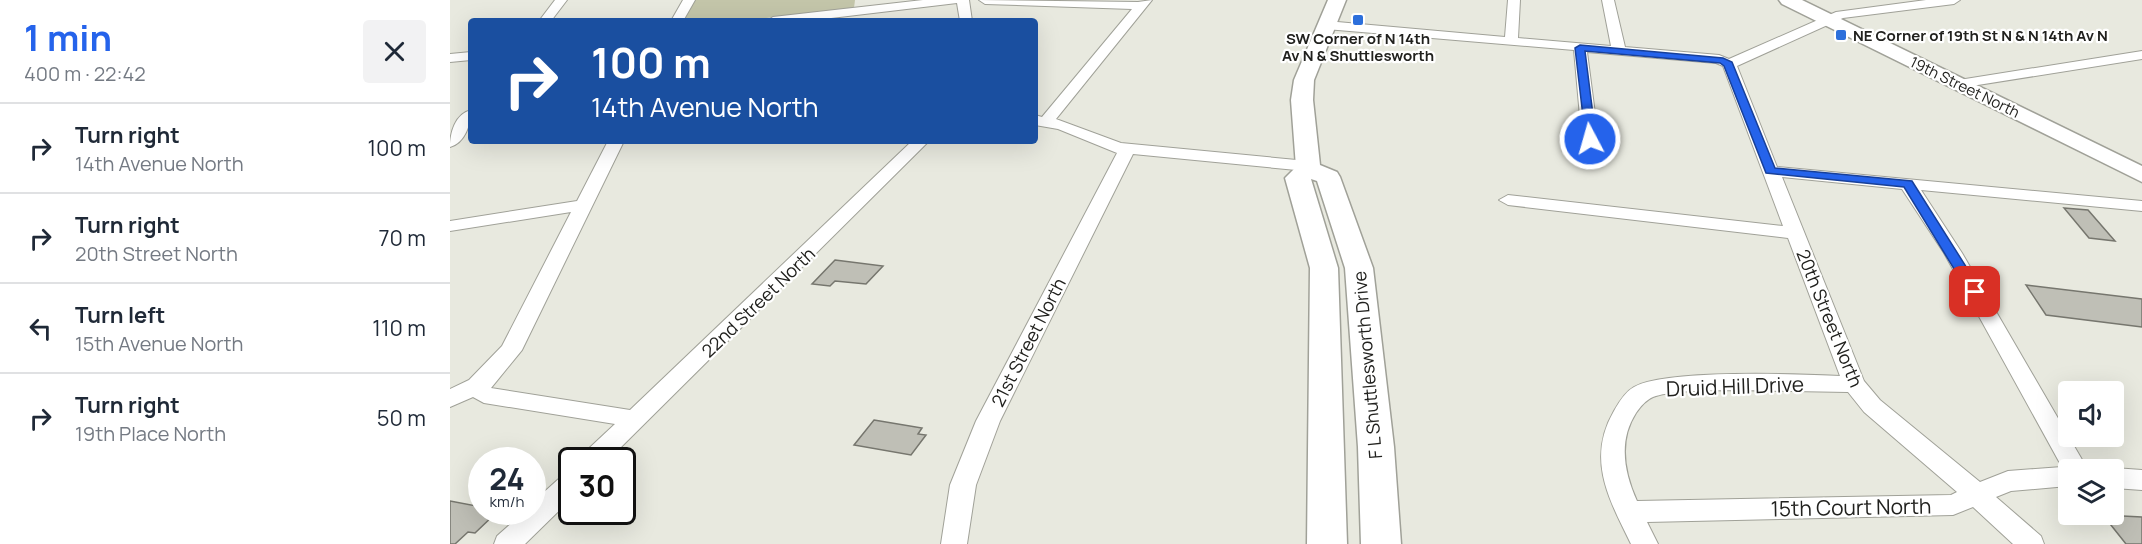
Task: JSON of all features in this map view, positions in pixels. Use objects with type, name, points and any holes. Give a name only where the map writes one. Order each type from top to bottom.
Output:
[{"type":"main road","name":"F L Shuttlesworth Drive","points":[[1327,544],[1324,268],[1297,178],[1307,167],[1302,100],[1304,80],[1337,0]]},
{"type":"main road","name":"19th Street North","points":[[1788,0],[2142,176]]},
{"type":"main road","name":"F L Shuttlesworth Drive","points":[[1307,167],[1328,177],[1359,268],[1376,447],[1381,544]]},
{"type":"street","points":[[547,18],[561,0]]},
{"type":"street","points":[[679,18],[689,0]]},
{"type":"street","points":[[799,18],[955,0]]},
{"type":"street","points":[[963,0],[966,18]]},
{"type":"street","points":[[985,0],[1144,3]]},
{"type":"street","points":[[1511,42],[1514,0]]},
{"type":"street","points":[[1608,0],[1619,51]]},
{"type":"street","points":[[1326,26],[1719,59],[1729,64],[1840,15],[1954,0]]},
{"type":"street","points":[[1144,3],[1041,121],[1127,150],[1307,167]]},
{"type":"street","points":[[1580,48],[1590,139],[1596,144]]},
{"type":"street","points":[[1959,84],[2142,55]]},
{"type":"street","points":[[450,58],[468,56]]},
{"type":"street","name":"20th Street North","points":[[1729,64],[1854,384],[1872,406],[1979,496],[2031,544]]},
{"type":"street","points":[[450,142],[468,119]]},
{"type":"street","points":[[450,399],[477,386],[511,350],[615,144]]},
{"type":"street","name":"22nd Street North","points":[[607,447],[918,144]]},
{"type":"street","name":"21st Street North","points":[[954,544],[963,485],[988,421],[1127,150]]},
{"type":"street","points":[[1770,171],[2142,206]]},
{"type":"street","points":[[1908,184],[1953,253],[2070,459]]},
{"type":"street","points":[[1508,200],[1795,233]]},
{"type":"street","points":[[450,226],[585,205]]},
{"type":"street","name":"Druid Hill Drive","points":[[1645,544],[1629,512],[1612,465],[1611,440],[1618,420],[1633,400],[1645,391],[1694,385],[1854,384]]},
{"type":"street","points":[[477,386],[484,395],[636,419]]},
{"type":"street","name":"15th Court North","points":[[1629,512],[1953,505],[1979,496],[2008,481],[2058,477]]},
{"type":"street","points":[[2124,479],[2142,480]]},
{"type":"street","points":[[507,544],[558,495]]},
{"type":"green space","points":[[689,0],[855,0],[854,8],[766,18],[679,18]]},
{"type":"building","points":[[2064,208],[2088,210],[2115,241],[2089,238]]},
{"type":"building","points":[[835,260],[883,266],[866,284],[835,281],[830,286],[812,284]]},
{"type":"building","points":[[2026,285],[2142,299],[2142,327],[2046,315]]},
{"type":"building","points":[[874,420],[922,428],[918,434],[926,435],[911,455],[854,445]]},
{"type":"building","points":[[450,501],[468,504],[468,525],[483,525],[475,533],[468,532],[455,544],[450,544]]},
{"type":"building","points":[[2124,516],[2142,517],[2142,544],[2126,544],[2111,525],[2124,525]]},
{"type":"place","name":"SW Corner of N 14th Av N & Shuttlesworth","points":[[1358,20]]},
{"type":"place","name":"NE Corner of 19th St N & N 14th Av N","points":[[1841,35]]},
{"type":"route","points":[[1590,139],[1580,48],[1719,59],[1729,64],[1770,171],[1908,184],[1953,253],[1975,292]]}]
